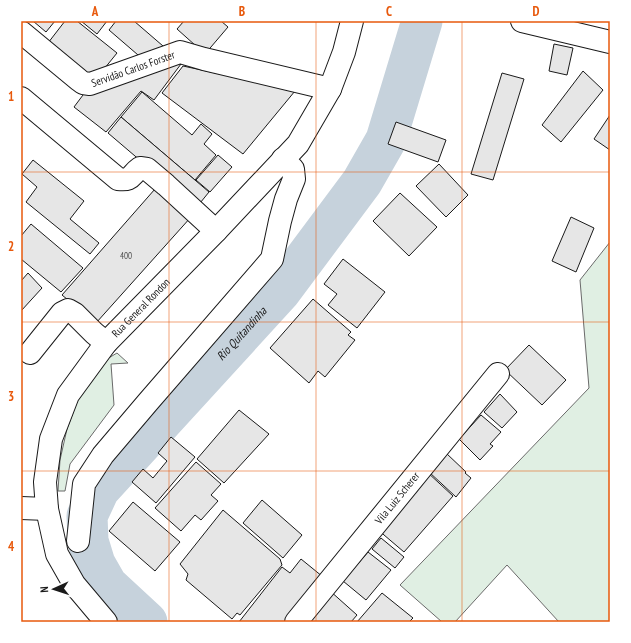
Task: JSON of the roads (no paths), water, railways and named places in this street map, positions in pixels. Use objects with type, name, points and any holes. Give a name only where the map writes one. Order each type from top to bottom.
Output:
[{"type":"main road","name":"Rua General Rondon","points":[[106,622],[74,584],[57,554],[48,509],[45,482],[51,439],[68,395],[106,343],[298,144],[330,89],[344,52],[352,21]]},
{"type":"main road","points":[[522,21],[610,42]]},
{"type":"main road","name":"Servidão Carlos Forster","points":[[21,32],[83,83],[90,84],[180,52],[330,89]]},
{"type":"main road","points":[[21,98],[118,179],[125,180],[130,178],[135,171],[140,168],[147,169],[166,184],[216,230]]},
{"type":"main road","points":[[78,541],[84,484],[100,461],[148,402],[272,260],[280,221],[286,199],[294,179],[293,169],[284,160]]},
{"type":"main road","points":[[30,353],[62,313],[68,310],[75,314],[106,343]]},
{"type":"main road","name":"Vila Luiz Scherer","points":[[296,622],[498,374]]},
{"type":"main road","points":[[21,508],[48,509]]},
{"type":"waterway","name":"Rio Quitandinha","points":[[147,622],[107,585],[95,564],[88,541],[87,516],[99,490],[280,292],[362,182],[386,140],[422,21]]}]
